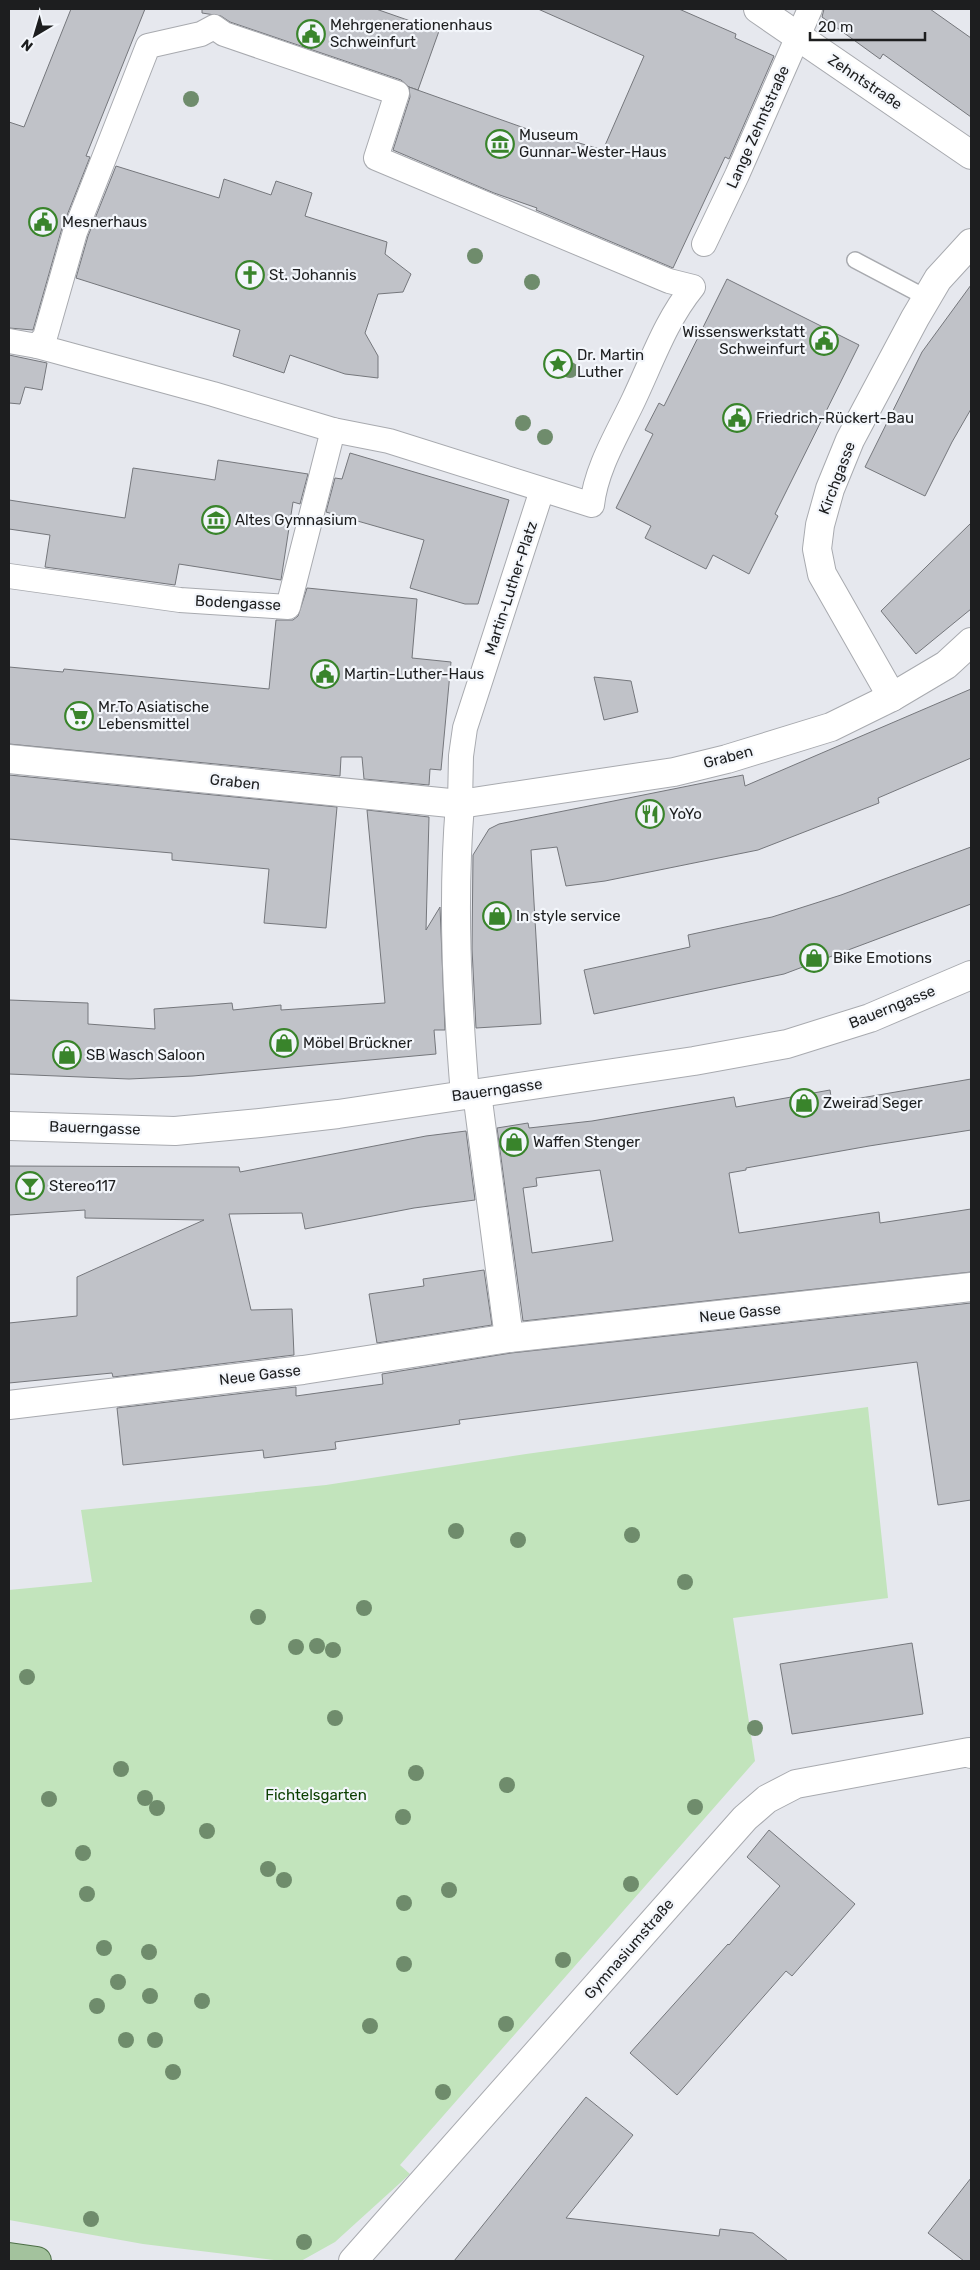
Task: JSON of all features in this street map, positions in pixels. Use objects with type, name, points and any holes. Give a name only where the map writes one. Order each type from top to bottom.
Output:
[{"type":"main road","points":[[9,2257],[36,2261]]},
{"type":"street","name":"Zehntstraße","points":[[758,9],[971,154]]},
{"type":"street","name":"Lange Zehntstraße","points":[[704,244],[737,175],[810,9]]},
{"type":"street","points":[[9,341],[37,346],[213,394],[333,430],[389,441],[592,505],[594,484],[677,307],[693,287],[670,281],[376,158],[397,93],[224,34],[217,18],[201,34],[148,46],[75,232],[45,337],[37,346]]},
{"type":"street","name":"Kirchgasse","points":[[892,697],[822,574],[817,549],[820,525],[830,489],[850,440],[938,279],[971,243]]},
{"type":"street","name":"Bodengasse","points":[[9,576],[180,600],[288,607],[333,430]]},
{"type":"street","name":"Martin-Luther-Platz","points":[[460,804],[461,756],[465,728],[542,490]]},
{"type":"street","name":"Graben","points":[[9,759],[460,804],[674,772],[726,759],[831,727],[892,697],[946,665],[971,642]]},
{"type":"street","points":[[460,804],[455,895],[456,972],[471,1094],[509,1338]]},
{"type":"street","name":"Bauerngasse","points":[[9,1126],[175,1131],[318,1116],[694,1061],[787,1044],[870,1018],[971,975]]},
{"type":"street","name":"Neue Gasse","points":[[9,1405],[303,1370],[509,1338],[971,1287]]},
{"type":"street","name":"Gymnasiumstraße","points":[[353,2261],[745,1818],[767,1798],[796,1784],[969,1752],[971,1754]]},
{"type":"lane","points":[[855,260],[927,298]]},
{"type":"green space","name":"Fichtelsgarten","points":[[868,1407],[888,1598],[733,1618],[755,1761],[400,2165],[410,2174],[335,2242],[301,2261],[282,2261],[143,2244],[9,2220],[9,1590],[92,1582],[81,1510],[326,1485],[526,1454]]},
{"type":"building","points":[[71,9],[145,9],[86,156],[90,157],[62,228],[33,330],[9,328],[9,122],[24,127]]},
{"type":"building","points":[[202,9],[376,9],[439,31],[418,90],[409,87],[401,80],[230,22],[221,16],[202,13]]},
{"type":"building","points":[[538,9],[679,9],[736,34],[735,38],[774,56],[729,159],[725,157],[673,268],[536,210],[537,208],[494,193],[393,150],[410,97],[409,87],[561,141],[562,138],[603,150],[644,56]]},
{"type":"building","points":[[824,9],[930,9],[971,38],[971,117],[883,54],[880,59],[822,17]]},
{"type":"building","name":"St. Johannis","points":[[116,166],[219,198],[224,179],[271,195],[276,181],[312,193],[305,216],[387,242],[385,254],[411,274],[403,292],[378,294],[365,333],[378,356],[378,378],[345,374],[290,355],[284,373],[233,356],[240,330],[76,278],[88,236]]},
{"type":"building","name":"Friedrich-Rückert-Bau","points":[[727,279],[859,345],[775,514],[778,516],[749,574],[713,555],[706,569],[645,538],[651,526],[616,508],[653,434],[645,430],[659,403],[664,406]]},
{"type":"building","points":[[971,285],[971,409],[925,496],[865,467],[922,352]]},
{"type":"building","points":[[9,355],[47,363],[42,390],[25,387],[20,404],[9,403]]},
{"type":"building","points":[[350,453],[509,500],[478,604],[465,604],[410,588],[424,540],[326,512],[335,478],[342,479]]},
{"type":"building","points":[[218,460],[308,474],[300,504],[293,502],[281,580],[179,564],[175,585],[45,567],[50,535],[9,529],[9,500],[125,518],[133,468],[215,480]]},
{"type":"building","points":[[971,523],[971,609],[916,654],[881,611]]},
{"type":"building","points":[[307,588],[417,599],[412,658],[451,662],[441,770],[430,769],[429,785],[364,779],[362,757],[341,757],[340,776],[9,744],[9,667],[63,672],[64,669],[269,689],[276,620],[293,620],[298,616]]},
{"type":"building","points":[[594,677],[631,681],[638,712],[604,720]]},
{"type":"building","points":[[971,689],[971,758],[878,798],[879,803],[758,850],[605,881],[566,886],[557,847],[531,850],[541,1024],[476,1028],[472,949],[473,855],[489,829],[499,824],[743,775],[745,786]]},
{"type":"building","points":[[9,775],[337,807],[326,928],[264,923],[269,869],[172,860],[172,853],[9,839]]},
{"type":"building","points":[[367,810],[429,817],[426,930],[440,907],[445,1030],[434,1030],[436,1054],[193,1076],[129,1079],[9,1074],[9,1000],[88,1003],[88,1024],[155,1029],[154,1009],[232,1003],[233,1010],[281,1005],[281,1010],[385,1003]]},
{"type":"building","points":[[971,847],[971,904],[784,974],[594,1014],[584,970],[690,947],[688,935],[772,917],[841,895]]},
{"type":"building","points":[[971,1079],[971,1130],[869,1146],[746,1168],[746,1170],[729,1173],[739,1233],[879,1212],[880,1223],[971,1209],[971,1272],[523,1321],[497,1128],[528,1123],[529,1128],[592,1121],[734,1097],[736,1107],[830,1090],[832,1103]],"holes":[[[600,1170],[613,1241],[532,1253],[523,1188],[537,1186],[536,1178]]]},
{"type":"building","points":[[466,1131],[475,1200],[414,1208],[305,1229],[302,1213],[229,1214],[251,1310],[292,1309],[294,1355],[113,1377],[112,1373],[9,1383],[9,1323],[77,1316],[77,1277],[204,1220],[85,1218],[85,1210],[9,1215],[9,1166],[239,1167],[240,1172],[426,1136]]},
{"type":"building","points":[[484,1270],[492,1325],[377,1343],[369,1294],[424,1286],[423,1279]]},
{"type":"building","points":[[971,1303],[971,1500],[938,1505],[917,1362],[459,1420],[460,1424],[335,1442],[336,1449],[264,1458],[263,1450],[123,1465],[117,1408],[296,1387],[296,1396],[383,1384],[382,1374],[511,1353]]},
{"type":"building","points":[[912,1643],[923,1714],[792,1734],[780,1664]]},
{"type":"building","points":[[769,1830],[855,1904],[792,1976],[786,1971],[677,2095],[630,2053],[780,1886],[747,1857]]},
{"type":"building","points":[[586,2097],[633,2135],[566,2218],[719,2236],[720,2229],[753,2233],[788,2261],[454,2261]]},
{"type":"building","points":[[971,2178],[971,2261],[964,2261],[928,2233]]},
{"type":"place","name":"Mehrgenerationenhaus Schweinfurt","points":[[311,34]]},
{"type":"place","name":"Museum Gunnar-Wester-Haus","points":[[500,144]]},
{"type":"place","name":"Mesnerhaus","points":[[43,222]]},
{"type":"place","name":"St. Johannis","points":[[250,275]]},
{"type":"place","name":"Wissenswerkstatt Schweinfurt","points":[[824,341]]},
{"type":"place","name":"Dr. Martin Luther","points":[[558,364]]},
{"type":"place","name":"Friedrich-Rückert-Bau","points":[[737,418]]},
{"type":"place","name":"Altes Gymnasium","points":[[216,520]]},
{"type":"place","name":"Martin-Luther-Haus","points":[[325,674]]},
{"type":"place","name":"Mr.To Asiatische Lebensmittel","points":[[79,716]]},
{"type":"place","name":"YoYo","points":[[650,814]]},
{"type":"place","name":"In style service","points":[[497,916]]},
{"type":"place","name":"Bike Emotions","points":[[814,958]]},
{"type":"place","name":"Möbel Brückner","points":[[284,1043]]},
{"type":"place","name":"SB Wasch Saloon","points":[[67,1055]]},
{"type":"place","name":"Zweirad Seger","points":[[804,1103]]},
{"type":"place","name":"Waffen Stenger","points":[[514,1142]]},
{"type":"place","name":"Stereo117","points":[[30,1186]]}]
